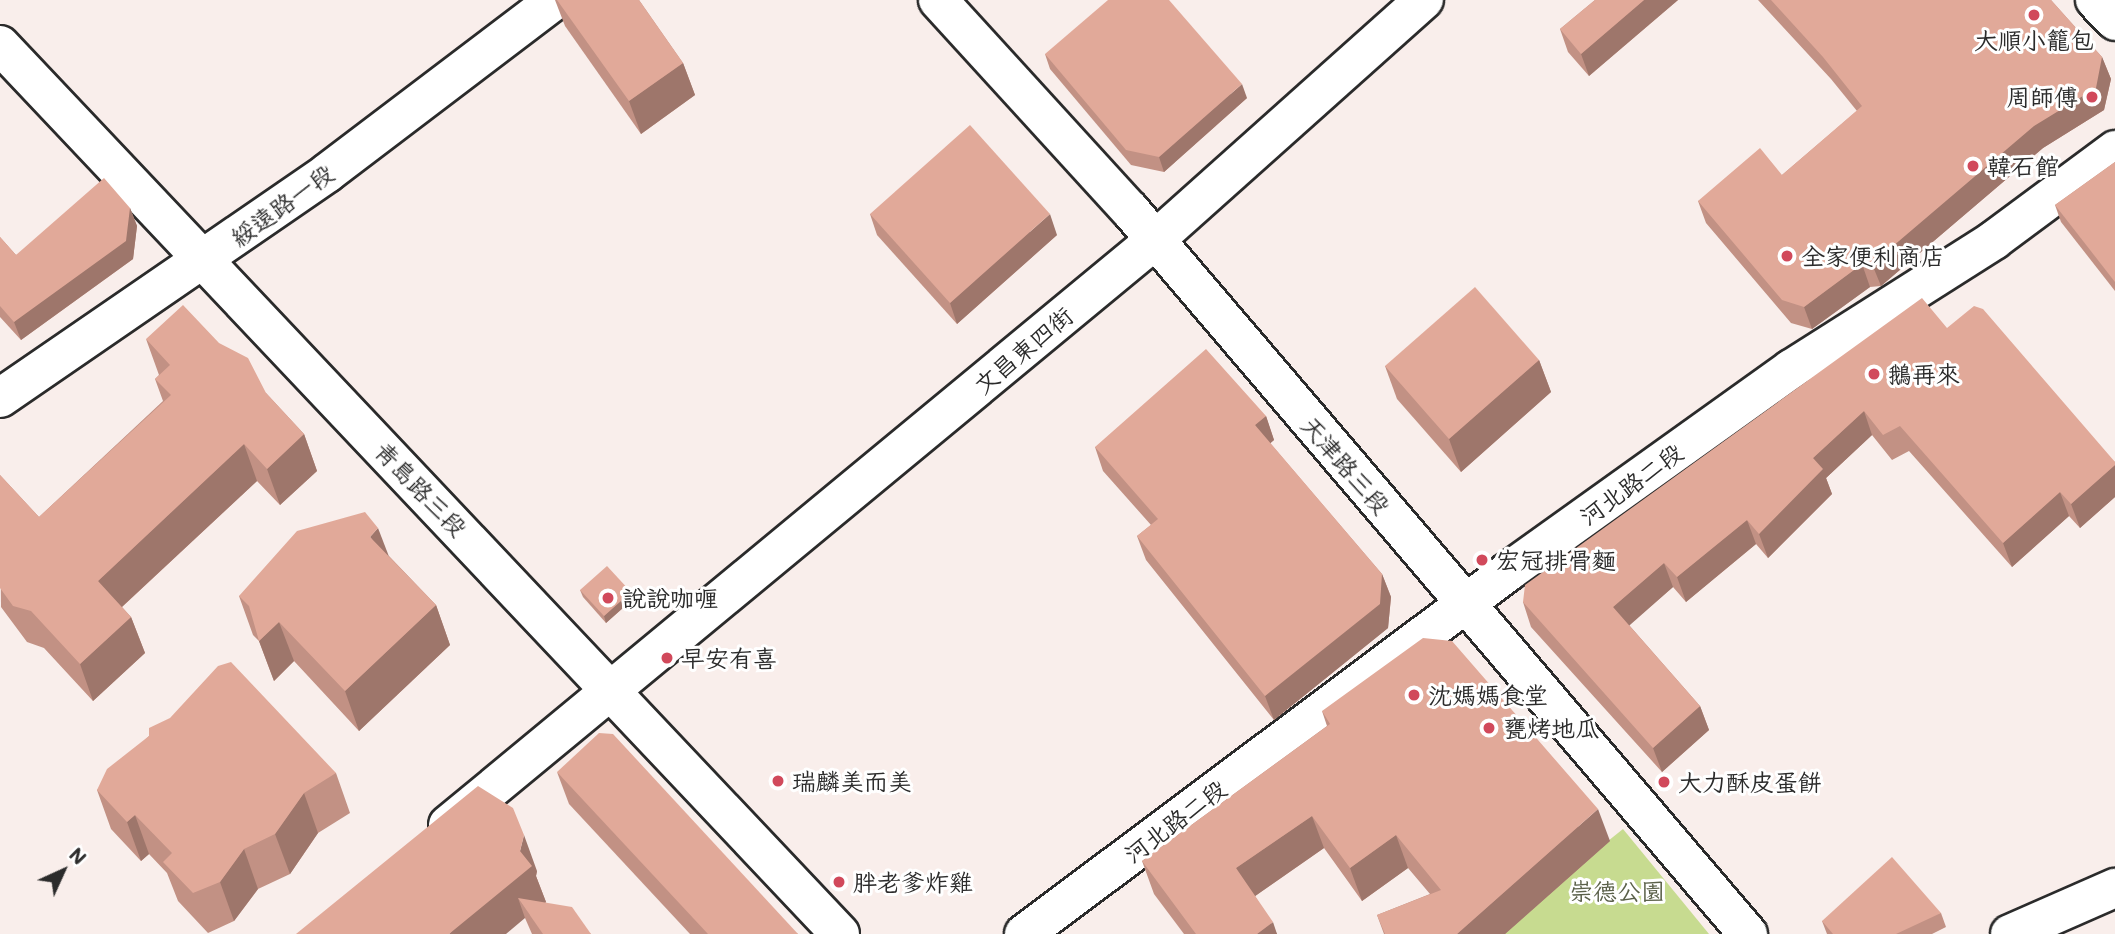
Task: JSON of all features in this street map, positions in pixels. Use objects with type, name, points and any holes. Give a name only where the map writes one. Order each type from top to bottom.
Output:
[{"type":"street","name":"綏遠路一段","points":[[0,398],[203,262],[555,0]]},
{"type":"street","name":"天津路三段","points":[[938,0],[1154,242],[1466,602],[1748,934]]},
{"type":"street","name":"文昌東四街","points":[[416,852],[612,687],[1154,242],[1424,0]]},
{"type":"street","points":[[2095,0],[2115,22]]},
{"type":"street","name":"青島路三段","points":[[0,45],[203,262],[612,687],[840,934]]},
{"type":"street","name":"河北路二段","points":[[1024,934],[1466,602],[1791,369],[1994,240],[2115,150]]},
{"type":"street","points":[[2010,934],[2115,888]]},
{"type":"green space","name":"崇德公園","points":[[1623,829],[1709,934],[1493,934],[1493,933]]},
{"type":"building","points":[[557,0],[639,0],[683,63],[629,101]]},
{"type":"building","points":[[1108,0],[1169,0],[1242,84],[1159,157],[1126,150],[1045,54]]},
{"type":"building","points":[[1595,0],[1644,0],[1581,54],[1560,29]]},
{"type":"building","points":[[1771,0],[2051,0],[2102,57],[2096,88],[2034,126],[1872,264],[1862,264],[1804,307],[1782,300],[1698,201],[1760,148],[1782,175],[1862,106],[1823,57]]},
{"type":"building","points":[[970,125],[1050,214],[950,303],[870,214]]},
{"type":"building","points":[[2115,162],[2115,282],[2055,205]]},
{"type":"building","points":[[104,178],[130,208],[126,241],[14,322],[0,306],[0,237],[16,255]]},
{"type":"building","points":[[1475,287],[1539,360],[1449,439],[1385,366]]},
{"type":"building","points":[[1922,298],[1947,328],[1974,306],[1983,309],[2115,465],[2071,504],[2060,492],[2003,543],[1900,426],[1883,435],[1864,411],[1813,458],[1823,469],[1759,534],[1747,520],[1677,577],[1664,563],[1613,607],[1700,706],[1653,748],[1523,602],[1525,585]]},
{"type":"building","points":[[183,305],[219,343],[248,358],[266,393],[304,434],[267,469],[244,444],[98,581],[131,617],[80,664],[31,611],[13,606],[0,588],[0,475],[39,517],[171,395],[155,379],[170,365],[146,339]]},
{"type":"building","points":[[1206,349],[1266,416],[1255,425],[1382,574],[1380,604],[1265,696],[1137,536],[1158,519],[1095,447]]},
{"type":"building","points":[[365,512],[378,528],[370,537],[436,605],[345,691],[279,622],[259,641],[249,606],[239,596],[297,531]]},
{"type":"building","name":"說說咖喱","points":[[607,566],[631,592],[604,616],[580,590]]},
{"type":"building","points":[[1423,638],[1452,641],[1598,809],[1457,934],[1385,934],[1377,915],[1441,890],[1396,835],[1350,868],[1312,816],[1236,868],[1273,922],[1257,934],[1196,934],[1142,861],[1330,724],[1322,711]]},
{"type":"building","points":[[231,662],[336,773],[304,793],[275,834],[244,849],[220,882],[193,893],[163,862],[172,853],[135,815],[127,822],[97,790],[107,769],[149,736],[149,728],[170,718],[218,666]]},
{"type":"building","points":[[599,733],[613,734],[798,934],[708,934],[557,772]]},
{"type":"building","points":[[478,786],[513,808],[524,835],[520,851],[532,866],[449,934],[296,934]]},
{"type":"building","points":[[1892,857],[1941,913],[1896,934],[1833,934],[1822,921]]},
{"type":"building","points":[[518,898],[572,907],[591,934],[543,934]]},
{"type":"place","name":"大順小籠包","points":[[2034,15]]},
{"type":"place","name":"周師傅","points":[[2092,97]]},
{"type":"place","name":"韓石館","points":[[1973,166]]},
{"type":"place","name":"全家便利商店","points":[[1787,256]]},
{"type":"place","name":"鵝再來","points":[[1874,374]]},
{"type":"place","name":"宏冠排骨麵","points":[[1482,560]]},
{"type":"place","name":"說說咖喱","points":[[608,598]]},
{"type":"place","name":"早安有喜","points":[[667,658]]},
{"type":"place","name":"沈媽媽食堂","points":[[1414,695]]},
{"type":"place","name":"甕烤地瓜","points":[[1489,728]]},
{"type":"place","name":"瑞麟美而美","points":[[778,781]]},
{"type":"place","name":"大力酥皮蛋餅","points":[[1664,782]]},
{"type":"place","name":"胖老爹炸雞","points":[[839,882]]}]
